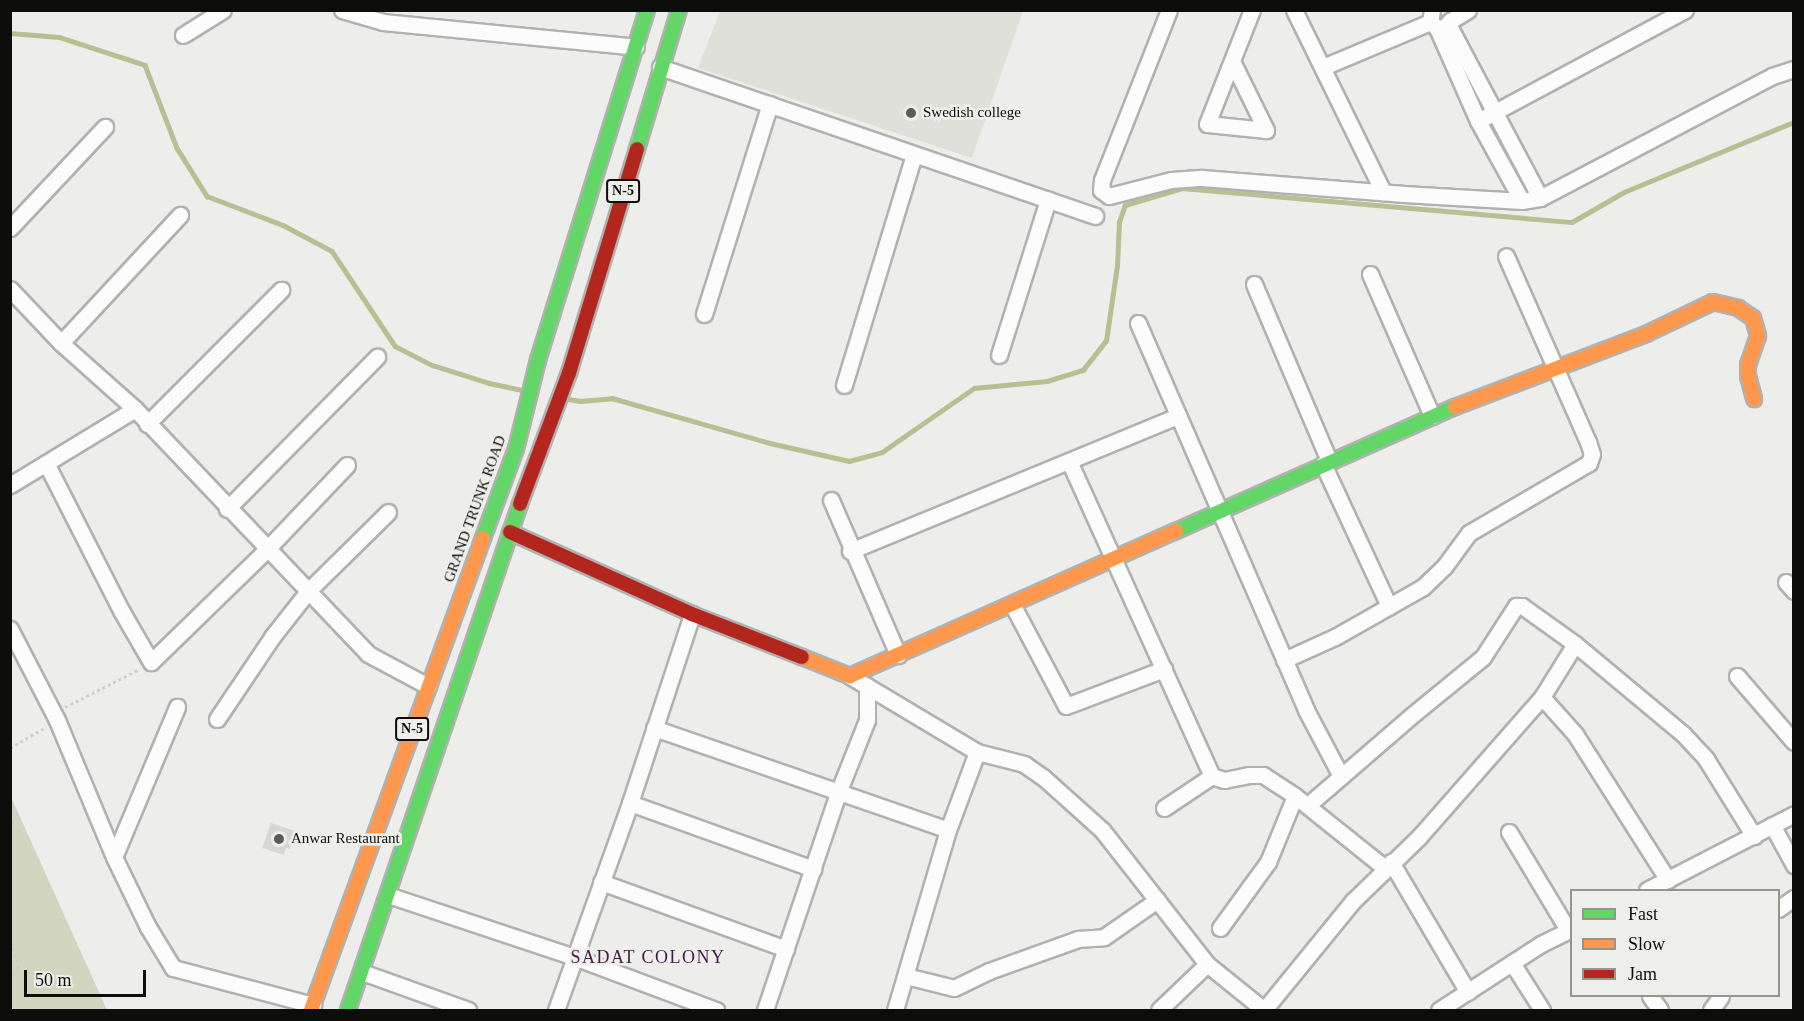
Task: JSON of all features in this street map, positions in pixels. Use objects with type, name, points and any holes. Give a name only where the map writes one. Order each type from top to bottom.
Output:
[{"type":"main road","name":"GRAND TRUNK ROAD","points":[[312,1008],[516,449],[538,360],[648,10]]},
{"type":"main road","name":"N-5","points":[[348,1011],[510,532],[569,373],[679,10]]},
{"type":"main road","points":[[510,532],[692,614],[850,676],[1432,416],[1646,334],[1713,302],[1726,303],[1753,318],[1758,336],[1748,376],[1754,399]]},
{"type":"street","points":[[183,35],[223,10]]},
{"type":"street","points":[[342,10],[382,22],[636,47]]},
{"type":"street","points":[[1169,10],[1102,180],[1101,190],[1109,196],[1171,180],[1202,177],[1522,201],[1540,198],[1772,76],[1794,69]]},
{"type":"street","points":[[1233,63],[1266,130],[1207,124],[1252,10]]},
{"type":"street","points":[[1294,10],[1383,192]]},
{"type":"street","points":[[1323,67],[1437,18],[1468,10]]},
{"type":"street","points":[[1478,121],[1685,10]]},
{"type":"street","points":[[1437,18],[1478,121],[1522,201]]},
{"type":"street","points":[[1437,18],[1493,112],[1540,198]]},
{"type":"street","points":[[660,67],[1095,216]]},
{"type":"street","points":[[704,314],[770,104]]},
{"type":"street","points":[[10,228],[105,127]]},
{"type":"street","points":[[844,385],[914,154]]},
{"type":"street","points":[[999,355],[1048,200]]},
{"type":"street","points":[[62,343],[180,215]]},
{"type":"street","points":[[1284,660],[1335,637],[1423,587],[1444,567],[1469,533],[1589,463],[1592,454],[1588,442],[1506,256]]},
{"type":"street","points":[[1370,274],[1432,416]]},
{"type":"street","points":[[1254,284],[1326,463],[1389,606]]},
{"type":"street","points":[[10,289],[62,343],[135,409],[227,509],[368,654],[428,686]]},
{"type":"street","points":[[147,424],[280,290]]},
{"type":"street","points":[[1138,323],[1284,660],[1341,776]]},
{"type":"street","points":[[227,509],[377,357]]},
{"type":"street","points":[[10,485],[135,409]]},
{"type":"street","points":[[850,550],[1178,416]]},
{"type":"street","points":[[1069,461],[1212,776],[1224,780],[1249,775],[1263,776],[1308,805],[1388,865],[1468,992]]},
{"type":"street","points":[[46,463],[122,612],[151,662],[267,549],[347,465]]},
{"type":"street","points":[[831,500],[850,550],[898,655]]},
{"type":"street","points":[[217,719],[272,637],[309,591],[388,512]]},
{"type":"street","points":[[1012,604],[1066,706],[1164,669]]},
{"type":"street","points":[[1308,805],[1484,657],[1516,606],[1522,606],[1575,644],[1683,734],[1706,759],[1754,836]]},
{"type":"street","points":[[556,1011],[630,803],[692,614]]},
{"type":"street","points":[[10,629],[56,716],[114,857],[148,927],[173,968],[312,1008]]},
{"type":"street","points":[[850,676],[977,752],[1023,764],[1044,778],[1101,830],[1207,964],[1264,1011],[1353,901],[1419,837],[1542,697],[1575,644]]},
{"type":"street","points":[[1737,676],[1794,742]]},
{"type":"street","points":[[765,1011],[838,793],[867,720],[867,686]]},
{"type":"street","points":[[1542,697],[1575,734],[1668,880]]},
{"type":"street","points":[[114,857],[177,707]]},
{"type":"street","points":[[654,728],[948,830]]},
{"type":"street","points":[[895,1011],[948,830],[977,752]]},
{"type":"street","points":[[1164,808],[1212,776]]},
{"type":"street","points":[[1220,928],[1268,862],[1295,796]]},
{"type":"street","points":[[630,803],[813,869]]},
{"type":"street","points":[[1651,889],[1794,814]]},
{"type":"street","points":[[1772,825],[1794,865]]},
{"type":"street","points":[[1439,1011],[1512,963],[1570,929],[1509,832]]},
{"type":"street","points":[[601,882],[786,950]]},
{"type":"street","points":[[388,895],[574,957],[716,1011]]},
{"type":"street","points":[[1780,908],[1794,898]]},
{"type":"street","points":[[906,976],[954,988],[989,971],[1078,939],[1104,937],[1157,900]]},
{"type":"street","points":[[1512,963],[1542,1011]]},
{"type":"street","points":[[1158,1011],[1207,964]]},
{"type":"street","points":[[362,972],[460,1009]]},
{"type":"street","points":[[1651,997],[1660,1011]]},
{"type":"street","points":[[1711,1011],[1720,997]]},
{"type":"path","points":[[10,748],[56,716],[151,662]]},
{"type":"path","points":[[10,800],[17,816],[10,824]]},
{"type":"path","points":[[10,936],[19,968],[10,978]]},
{"type":"shaded area","name":"Swedish college","points":[[720,10],[1023,11],[972,158],[698,68]]},
{"type":"green space","points":[[11,797],[107,1010],[11,1010]]},
{"type":"building","name":"Anwar Restaurant","points":[[271,823],[301,833],[299,839],[294,838],[290,849],[286,848],[284,855],[262,848]]},
{"type":"waterway","points":[[10,33],[59,37],[145,65],[177,148],[207,196],[283,225],[332,251],[395,346],[432,365],[489,383],[521,390]]},
{"type":"waterway","points":[[568,399],[580,401],[612,398],[770,443],[849,461],[882,452],[974,388],[1047,381],[1083,370],[1106,341],[1117,266],[1119,222],[1125,205],[1182,188],[1572,222],[1624,192],[1794,122]]},
{"type":"traffic: fast","points":[[483,538],[516,449],[538,360],[647,10]]},
{"type":"traffic: fast","points":[[637,149],[679,10]]},
{"type":"traffic: fast","points":[[1176,531],[1455,407]]},
{"type":"traffic: fast","points":[[348,1010],[520,504]]},
{"type":"traffic: slow","points":[[1455,407],[1646,334],[1713,302],[1738,308],[1753,318],[1758,336],[1748,365],[1748,376],[1754,399]]},
{"type":"traffic: slow","points":[[802,657],[850,676],[1176,531]]},
{"type":"traffic: slow","points":[[311,1010],[483,538]]},
{"type":"traffic: jam","points":[[520,504],[569,373],[637,149]]},
{"type":"traffic: jam","points":[[510,532],[692,614],[802,657]]},
{"type":"place","name":"Swedish college","points":[[911,113]]},
{"type":"place","name":"Anwar Restaurant","points":[[279,839]]},
{"type":"district","name":"SADAT COLONY","points":[[648,957]]}]
